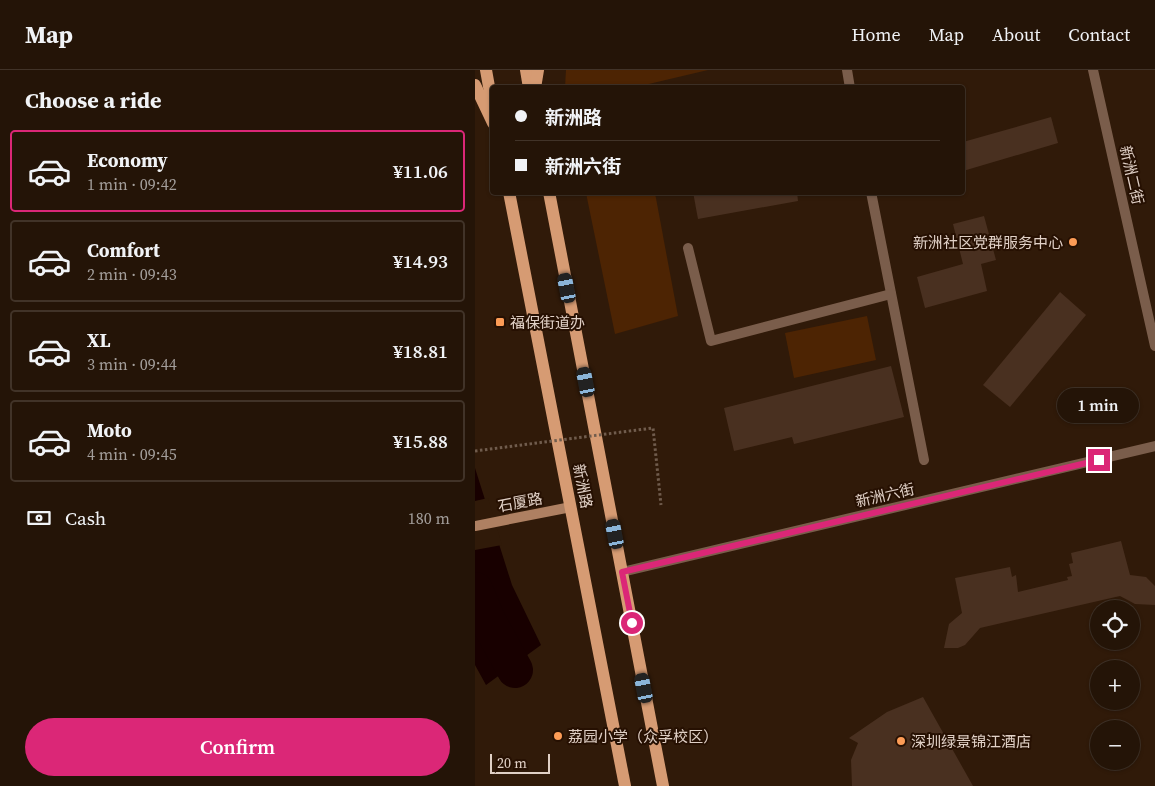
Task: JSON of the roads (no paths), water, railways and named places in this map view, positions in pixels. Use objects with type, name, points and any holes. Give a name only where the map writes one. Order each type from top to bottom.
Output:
[{"type":"main road","points":[[486,70],[490,92]]},
{"type":"main road","points":[[526,70],[528,85]]},
{"type":"main road","points":[[536,85],[538,70]]},
{"type":"main road","points":[[475,85],[490,117]]},
{"type":"main road","name":"新洲路","points":[[510,195],[625,786]]},
{"type":"main road","name":"新洲路","points":[[550,195],[663,786]]},
{"type":"street","points":[[847,70],[850,85]]},
{"type":"street","name":"新洲二街","points":[[1093,70],[1155,346]]},
{"type":"street","points":[[872,195],[924,460]]},
{"type":"street","points":[[687,248],[711,341],[891,294]]},
{"type":"street","name":"新洲六街","points":[[622,572],[1155,446]]},
{"type":"street","name":"石厦路","points":[[475,526],[571,507]]},
{"type":"waterway","points":[[475,590],[487,619],[515,670]]},
{"type":"place","name":"新洲社区党群服务中心","points":[[1073,242]]},
{"type":"place","name":"福保街道办","points":[[500,322]]},
{"type":"place","name":"荔园小学（众孚校区）","points":[[558,736]]},
{"type":"place","name":"深圳绿景锦江酒店","points":[[901,741]]}]
